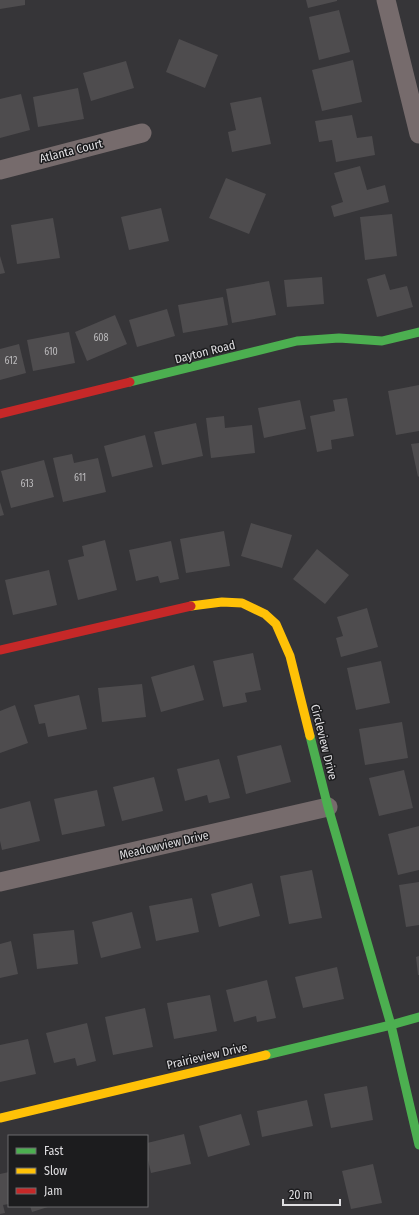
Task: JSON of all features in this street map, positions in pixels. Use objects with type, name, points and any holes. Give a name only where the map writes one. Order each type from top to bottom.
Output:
[{"type":"street","points":[[386,0],[419,134]]},
{"type":"street","name":"Atlanta Court","points":[[0,170],[142,133]]},
{"type":"street","name":"Dayton Road","points":[[0,414],[297,341],[339,338],[382,340],[419,332]]},
{"type":"street","name":"Circleview Drive","points":[[0,650],[185,607],[222,602],[242,603],[265,614],[276,624],[290,656],[328,807],[391,1024],[419,1145]]},
{"type":"street","name":"Meadowview Drive","points":[[0,882],[328,807]]},
{"type":"street","name":"Prairieview Drive","points":[[0,1118],[419,1017]]},
{"type":"building","points":[[0,0],[25,0],[25,5],[0,9]]},
{"type":"building","points":[[306,0],[337,0],[337,1],[308,8]]},
{"type":"building","points":[[339,10],[350,52],[319,60],[309,17]]},
{"type":"building","points":[[179,39],[218,55],[205,88],[166,72]]},
{"type":"building","points":[[353,60],[362,102],[322,111],[312,70]]},
{"type":"building","points":[[126,61],[134,88],[91,101],[83,73]]},
{"type":"building","points":[[78,88],[84,119],[38,127],[33,97]]},
{"type":"building","points":[[21,94],[30,130],[0,138],[0,99]]},
{"type":"building","points":[[261,97],[271,144],[232,152],[228,132],[236,130],[230,103]]},
{"type":"building","points":[[352,115],[357,138],[372,136],[375,155],[336,162],[332,140],[319,142],[315,121]]},
{"type":"building","points":[[360,166],[367,190],[385,185],[389,202],[334,217],[331,206],[343,202],[334,173]]},
{"type":"building","points":[[226,178],[266,194],[249,234],[209,218]]},
{"type":"building","points":[[161,208],[169,241],[129,250],[121,217]]},
{"type":"building","points":[[392,214],[397,256],[365,260],[360,217]]},
{"type":"building","points":[[53,218],[60,258],[17,264],[11,225]]},
{"type":"building","points":[[0,256],[5,273],[0,274]]},
{"type":"building","points":[[385,274],[390,290],[407,286],[413,307],[377,317],[367,279]]},
{"type":"building","points":[[322,277],[324,304],[287,307],[284,280]]},
{"type":"building","points":[[269,281],[276,315],[232,323],[226,289]]},
{"type":"building","points":[[223,297],[228,325],[183,333],[178,305]]},
{"type":"building","points":[[167,309],[175,336],[137,347],[129,320]]},
{"type":"building","points":[[115,315],[127,344],[87,361],[75,332]]},
{"type":"building","points":[[69,332],[75,363],[33,371],[27,340]]},
{"type":"building","points":[[19,344],[26,373],[0,380],[0,349]]},
{"type":"building","points":[[419,385],[419,431],[396,435],[388,391]]},
{"type":"building","points":[[347,398],[354,436],[331,440],[332,449],[317,452],[310,416],[335,411],[333,400]]},
{"type":"building","points":[[300,400],[306,429],[264,438],[258,408]]},
{"type":"building","points":[[224,416],[225,428],[252,425],[255,453],[211,458],[206,418]]},
{"type":"building","points":[[196,423],[203,456],[162,465],[154,432]]},
{"type":"building","points":[[145,435],[153,467],[112,477],[104,446]]},
{"type":"building","points":[[419,443],[419,476],[418,477],[411,444]]},
{"type":"building","points":[[72,454],[74,463],[98,458],[106,492],[63,502],[53,458]]},
{"type":"building","points":[[44,460],[54,497],[11,508],[1,471]]},
{"type":"building","points":[[0,502],[4,515],[0,516]]},
{"type":"building","points":[[251,523],[292,535],[282,568],[241,556]]},
{"type":"building","points":[[224,531],[230,566],[186,573],[180,539]]},
{"type":"building","points":[[105,540],[117,590],[78,600],[68,560],[84,556],[82,546]]},
{"type":"building","points":[[171,541],[179,579],[160,583],[158,576],[136,581],[129,550]]},
{"type":"building","points":[[317,549],[349,575],[325,604],[293,579]]},
{"type":"building","points":[[49,570],[57,605],[13,615],[5,580]]},
{"type":"building","points":[[367,608],[378,647],[341,657],[336,638],[343,636],[337,617]]},
{"type":"building","points":[[253,653],[261,690],[245,693],[247,702],[223,707],[213,661]]},
{"type":"building","points":[[381,661],[390,703],[356,710],[347,668]]},
{"type":"building","points":[[194,665],[204,700],[161,712],[151,677]]},
{"type":"building","points":[[142,684],[146,717],[102,722],[98,688]]},
{"type":"building","points":[[79,695],[87,729],[48,737],[45,723],[39,724],[34,705]]},
{"type":"building","points":[[15,705],[28,743],[0,753],[0,711]]},
{"type":"building","points":[[402,722],[408,758],[365,765],[359,729]]},
{"type":"building","points":[[281,745],[291,782],[246,794],[237,756]]},
{"type":"building","points":[[219,759],[230,798],[209,803],[207,795],[185,801],[177,769]]},
{"type":"building","points":[[404,770],[413,808],[379,816],[369,778]]},
{"type":"building","points":[[154,777],[163,811],[122,821],[113,787]]},
{"type":"building","points":[[97,790],[105,826],[62,835],[54,799]]},
{"type":"building","points":[[30,801],[40,841],[2,850],[0,841],[0,809]]},
{"type":"building","points":[[419,826],[419,870],[398,875],[388,834]]},
{"type":"building","points":[[312,870],[322,918],[289,924],[280,876]]},
{"type":"building","points":[[419,882],[419,925],[406,927],[399,885]]},
{"type":"building","points":[[252,883],[260,916],[219,927],[211,894]]},
{"type":"building","points":[[192,898],[199,932],[156,941],[149,906]]},
{"type":"building","points":[[132,912],[141,948],[101,958],[92,922]]},
{"type":"building","points":[[74,930],[78,964],[37,969],[33,934]]},
{"type":"building","points":[[11,941],[18,974],[0,978],[0,944]]},
{"type":"building","points":[[419,956],[419,975],[418,975],[416,957]]},
{"type":"building","points":[[337,967],[344,999],[303,1008],[295,977]]},
{"type":"building","points":[[267,980],[276,1018],[257,1022],[256,1016],[234,1022],[226,990]]},
{"type":"building","points":[[210,995],[217,1031],[174,1039],[167,1003]]},
{"type":"building","points":[[145,1008],[153,1047],[113,1055],[105,1017]]},
{"type":"building","points":[[87,1023],[96,1061],[77,1066],[75,1058],[54,1063],[46,1033]]},
{"type":"building","points":[[28,1039],[36,1074],[0,1082],[0,1045]]},
{"type":"building","points":[[367,1086],[373,1120],[331,1128],[324,1094]]},
{"type":"building","points":[[307,1100],[313,1126],[262,1137],[257,1111]]},
{"type":"building","points":[[241,1114],[250,1145],[208,1157],[199,1126]]},
{"type":"building","points":[[184,1134],[191,1164],[151,1173],[148,1160],[148,1143]]},
{"type":"building","points":[[373,1164],[382,1203],[351,1209],[342,1171]]},
{"type":"building","points":[[8,1172],[8,1204],[3,1205],[5,1213],[0,1214],[0,1174]]},
{"type":"building","points":[[30,1207],[48,1207],[32,1212]]},
{"type":"traffic: fast","points":[[130,382],[297,341],[339,338],[382,341],[419,332]]},
{"type":"traffic: fast","points":[[310,736],[328,807],[391,1025],[419,1145]]},
{"type":"traffic: fast","points":[[266,1055],[419,1017]]},
{"type":"traffic: slow","points":[[191,606],[222,602],[242,603],[265,614],[276,624],[290,656],[310,736]]},
{"type":"traffic: slow","points":[[0,1118],[266,1055]]},
{"type":"traffic: jam","points":[[0,414],[130,382]]},
{"type":"traffic: jam","points":[[0,650],[191,606]]}]
